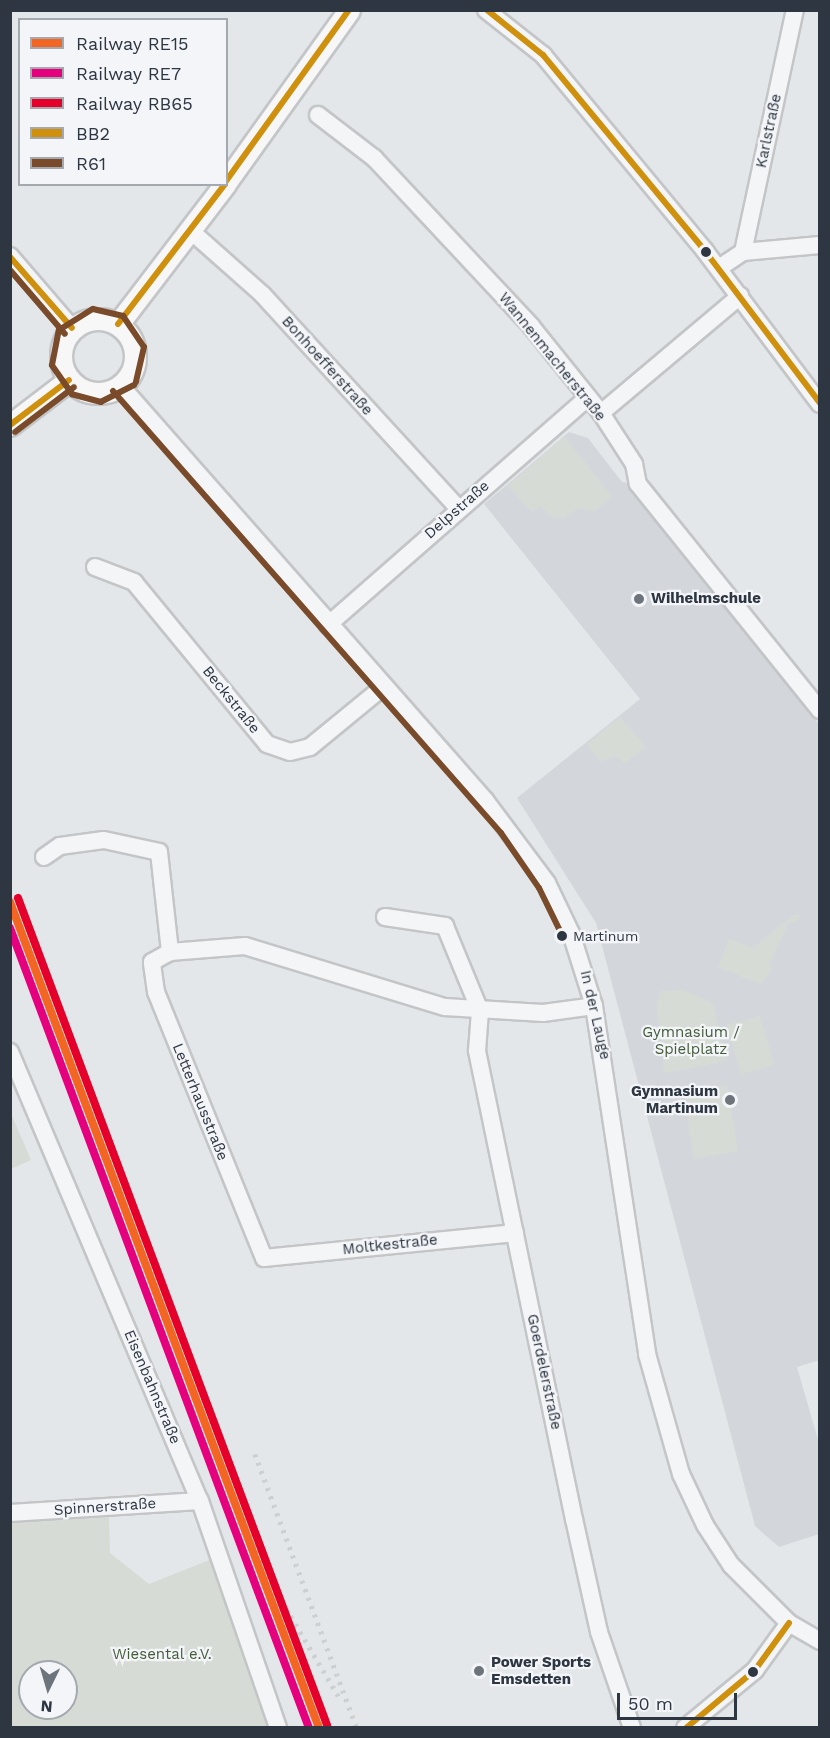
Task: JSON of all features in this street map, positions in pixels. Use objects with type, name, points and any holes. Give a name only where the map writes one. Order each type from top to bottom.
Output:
[{"type":"main road","points":[[228,180],[349,10]]},
{"type":"main road","points":[[118,324],[224,186]]},
{"type":"main road","points":[[95,318],[118,324],[135,349],[133,369],[120,385],[88,392],[69,380],[60,353],[72,328],[95,318]]},
{"type":"main road","points":[[10,424],[69,380]]},
{"type":"street","points":[[486,10],[543,55],[719,268],[819,404]]},
{"type":"street","name":"Karlstraße","points":[[744,252],[795,10]]},
{"type":"street","name":"Wannenmacherstraße","points":[[318,115],[387,172],[531,326],[601,413],[634,464],[638,484],[819,710]]},
{"type":"street","name":"Bonhoefferstraße","points":[[190,231],[262,294],[457,507]]},
{"type":"street","points":[[719,268],[744,252],[819,245]]},
{"type":"street","points":[[10,256],[72,328]]},
{"type":"street","points":[[601,413],[740,296]]},
{"type":"street","name":"In der Lauge","points":[[120,385],[328,625],[508,827],[547,883],[571,933],[594,1006],[643,1334],[663,1419],[705,1525],[746,1582],[789,1623],[819,1641]]},
{"type":"street","name":"Delpstraße","points":[[328,625],[457,507],[587,398]]},
{"type":"street","name":"Beckstraße","points":[[94,567],[134,582],[267,744],[290,752],[310,747],[383,687]]},
{"type":"street","points":[[44,857],[60,846],[104,840],[159,852],[171,952],[245,946],[445,1008],[543,1013],[594,1006]]},
{"type":"street","points":[[385,916],[445,926],[480,1011]]},
{"type":"street","name":"Letterhausstraße","points":[[171,952],[152,962],[156,992],[264,1258]]},
{"type":"street","name":"Goerdelerstraße","points":[[480,1011],[477,1051],[598,1632],[632,1728]]},
{"type":"street","name":"Eisenbahnstraße","points":[[10,1052],[200,1501],[278,1728]]},
{"type":"street","name":"Moltkestraße","points":[[264,1258],[515,1233]]},
{"type":"street","name":"Spinnerstraße","points":[[10,1513],[200,1501]]},
{"type":"street","points":[[685,1728],[755,1670],[789,1623]]},
{"type":"shaded area","name":"Gymnasium Martinum","points":[[569,432],[588,438],[622,482],[638,484],[675,531],[668,538],[819,724],[820,1360],[797,1367],[819,1443],[819,1534],[779,1547],[755,1526],[596,923],[517,798],[640,699],[484,504]]},
{"type":"green space","points":[[564,436],[612,496],[595,511],[579,508],[564,518],[550,516],[541,506],[532,512],[508,486]]},
{"type":"green space","points":[[620,717],[646,747],[625,763],[615,756],[600,762],[587,744]]},
{"type":"green space","points":[[793,915],[800,915],[798,921],[788,923],[769,966],[773,969],[760,984],[718,967],[729,939],[753,948]]},
{"type":"green space","name":"Gymnasium / Spielplatz","points":[[683,990],[713,1003],[727,1061],[664,1073],[657,1006],[661,991]]},
{"type":"green space","points":[[760,1016],[774,1065],[741,1074],[727,1025]]},
{"type":"green space","points":[[727,1085],[738,1151],[694,1159],[684,1093]]},
{"type":"green space","points":[[10,1111],[31,1160],[11,1169],[10,1169]]},
{"type":"green space","name":"Wiesental e.V.","points":[[109,1517],[110,1553],[149,1584],[212,1559],[268,1727],[11,1728],[11,1523]]},
{"type":"railway","points":[[255,1454],[357,1728]]},
{"type":"railway","points":[[235,1502],[277,1593],[339,1697]]},
{"type":"rail line","name":"RB65","points":[[18,898],[327,1725]]},
{"type":"rail line","name":"RE15","points":[[10,902],[319,1728]]},
{"type":"rail line","name":"RE7","points":[[10,928],[309,1728]]},
{"type":"transit line","name":"BB2","points":[[228,178],[349,10]]},
{"type":"transit line","name":"BB2","points":[[487,10],[543,55],[705,251],[820,403]]},
{"type":"transit line","name":"BB2","points":[[118,324],[223,186]]},
{"type":"transit line","name":"BB2","points":[[10,257],[72,328]]},
{"type":"transit line","name":"R61","points":[[10,270],[65,334]]},
{"type":"transit line","name":"R61","points":[[134,385],[101,402],[72,394],[52,365],[59,330],[93,309],[123,316],[144,347],[136,382]]},
{"type":"transit line","name":"BB2","points":[[10,425],[69,380]]},
{"type":"transit line","name":"R61","points":[[15,432],[74,387]]},
{"type":"transit line","name":"R61","points":[[113,391],[501,833],[539,888],[563,937]]},
{"type":"transit line","name":"BB2","points":[[686,1728],[755,1670],[789,1623]]},
{"type":"place","name":"Wilhelmschule","points":[[639,599]]},
{"type":"place","name":"Martinum","points":[[562,936]]},
{"type":"place","name":"Gymnasium Martinum","points":[[730,1100]]},
{"type":"place","name":"Power Sports Emsdetten","points":[[479,1671]]}]
